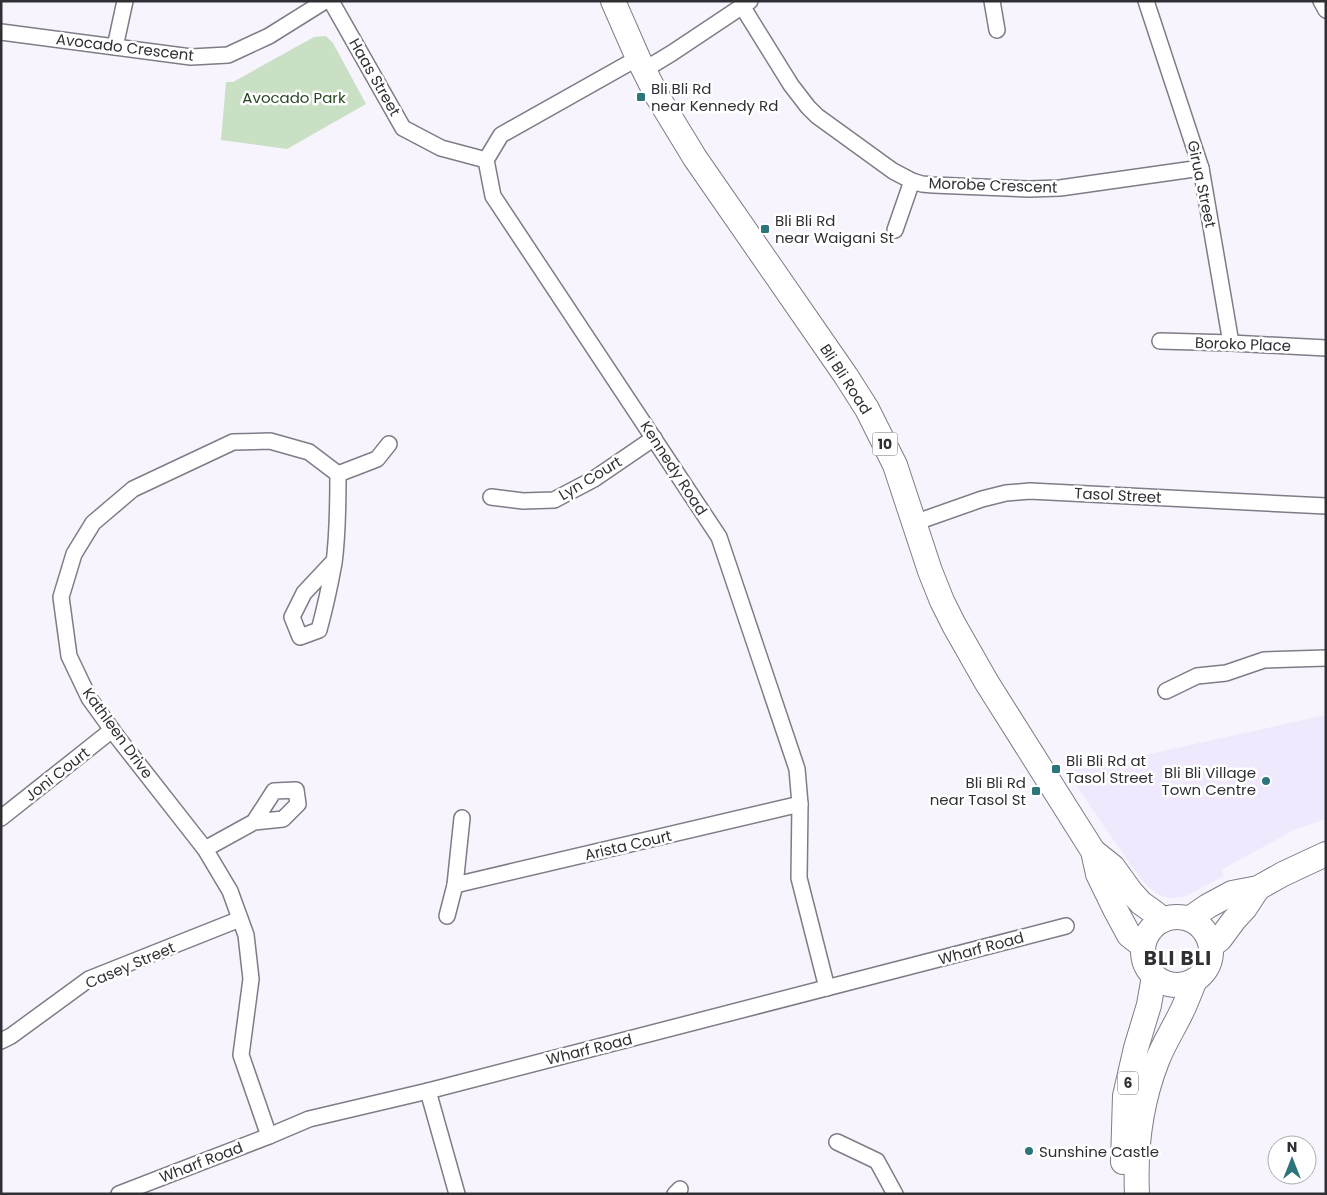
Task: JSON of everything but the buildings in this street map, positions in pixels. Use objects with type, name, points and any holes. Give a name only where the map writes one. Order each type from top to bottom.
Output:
[{"type":"main road","name":"Bli Bli Road","points":[[613,1],[656,94],[695,158],[867,409],[895,465],[942,601],[967,649],[1093,851],[1098,874],[1129,935],[1143,946]]},
{"type":"main road","name":"Bli Bli Road","points":[[1093,851],[1114,867],[1131,892],[1162,920]]},
{"type":"main road","name":"6","points":[[1189,919],[1232,893],[1258,888],[1326,854]]},
{"type":"main road","name":"6","points":[[1137,1194],[1138,1150],[1145,1102],[1156,1062],[1186,1003],[1194,980],[1202,974],[1208,965],[1211,956],[1211,946],[1220,939],[1245,908],[1258,888]]},
{"type":"main road","points":[[1194,980],[1184,984],[1173,985],[1163,982],[1154,976],[1147,967],[1143,957],[1143,946],[1146,936],[1153,926],[1162,920],[1180,916],[1197,923],[1204,929],[1211,946]]},
{"type":"main road","name":"6","points":[[1123,1194],[1125,1096],[1136,1048],[1149,1005],[1154,976]]},
{"type":"street","points":[[115,47],[125,1]]},
{"type":"street","name":"Avocado Crescent","points":[[1,32],[191,57],[228,55],[269,36],[325,1]]},
{"type":"street","name":"Haas Street","points":[[332,1],[403,128],[441,148],[486,160]]},
{"type":"street","points":[[992,1],[997,30]]},
{"type":"street","name":"Girua Street","points":[[1146,1],[1201,168],[1231,343]]},
{"type":"street","points":[[1322,1],[1326,10]]},
{"type":"street","points":[[486,160],[501,135],[641,64],[672,53],[746,4]]},
{"type":"street","name":"Morobe Crescent","points":[[746,4],[791,85],[808,107],[828,125],[893,171],[912,181],[922,184],[984,187],[1060,188],[1201,168]]},
{"type":"street","name":"Kennedy Road","points":[[486,160],[493,196],[719,537],[797,769],[800,804],[799,878],[827,988]]},
{"type":"street","points":[[895,230],[912,181]]},
{"type":"street","name":"Boroko Place","points":[[1160,341],[1326,348]]},
{"type":"street","name":"Lyn Court","points":[[491,497],[523,501],[554,500],[594,479],[654,438]]},
{"type":"street","name":"Kathleen Drive","points":[[269,1136],[241,1055],[252,979],[246,935],[230,891],[204,849],[89,698],[69,656],[61,597],[74,554],[93,523],[133,489],[233,442],[270,441],[309,452],[338,474]]},
{"type":"street","points":[[334,561],[338,522],[338,474],[378,459],[390,444]]},
{"type":"street","name":"Tasol Street","points":[[914,523],[982,499],[1006,493],[1030,491],[1326,506]]},
{"type":"street","points":[[1166,691],[1197,676],[1226,672],[1264,660],[1326,658]]},
{"type":"street","name":"Joni Court","points":[[1,818],[112,730]]},
{"type":"street","name":"Arista Court","points":[[455,885],[800,804]]},
{"type":"street","points":[[447,916],[455,885],[462,818]]},
{"type":"street","points":[[204,849],[254,822]]},
{"type":"street","name":"Casey Street","points":[[1,1041],[11,1036],[89,979],[240,919]]},
{"type":"street","name":"Wharf Road","points":[[119,1194],[309,1119],[428,1091],[1066,926]]},
{"type":"street","points":[[428,1091],[457,1194]]},
{"type":"street","points":[[838,1142],[877,1161],[895,1194]]},
{"type":"shaded area","points":[[1326,715],[1326,819],[1294,830],[1221,870],[1224,876],[1184,897],[1170,898],[1161,896],[1148,887],[1132,867],[1067,772]]},
{"type":"green space","name":"Avocado Park","points":[[326,36],[333,43],[366,104],[287,149],[221,140],[226,82],[233,82],[314,37]]},
{"type":"place","name":"Bli Bli Rd near Kennedy Rd","points":[[641,97]]},
{"type":"place","name":"Bli Bli Rd near Waigani St","points":[[765,229]]},
{"type":"place","name":"Bli Bli Rd at Tasol Street","points":[[1056,769]]},
{"type":"place","name":"Bli Bli Village Town Centre","points":[[1266,781]]},
{"type":"place","name":"Bli Bli Rd near Tasol St","points":[[1036,791]]},
{"type":"place","name":"Sunshine Castle","points":[[1029,1151]]},
{"type":"district","name":"BLI BLI","points":[[1178,958]]}]
